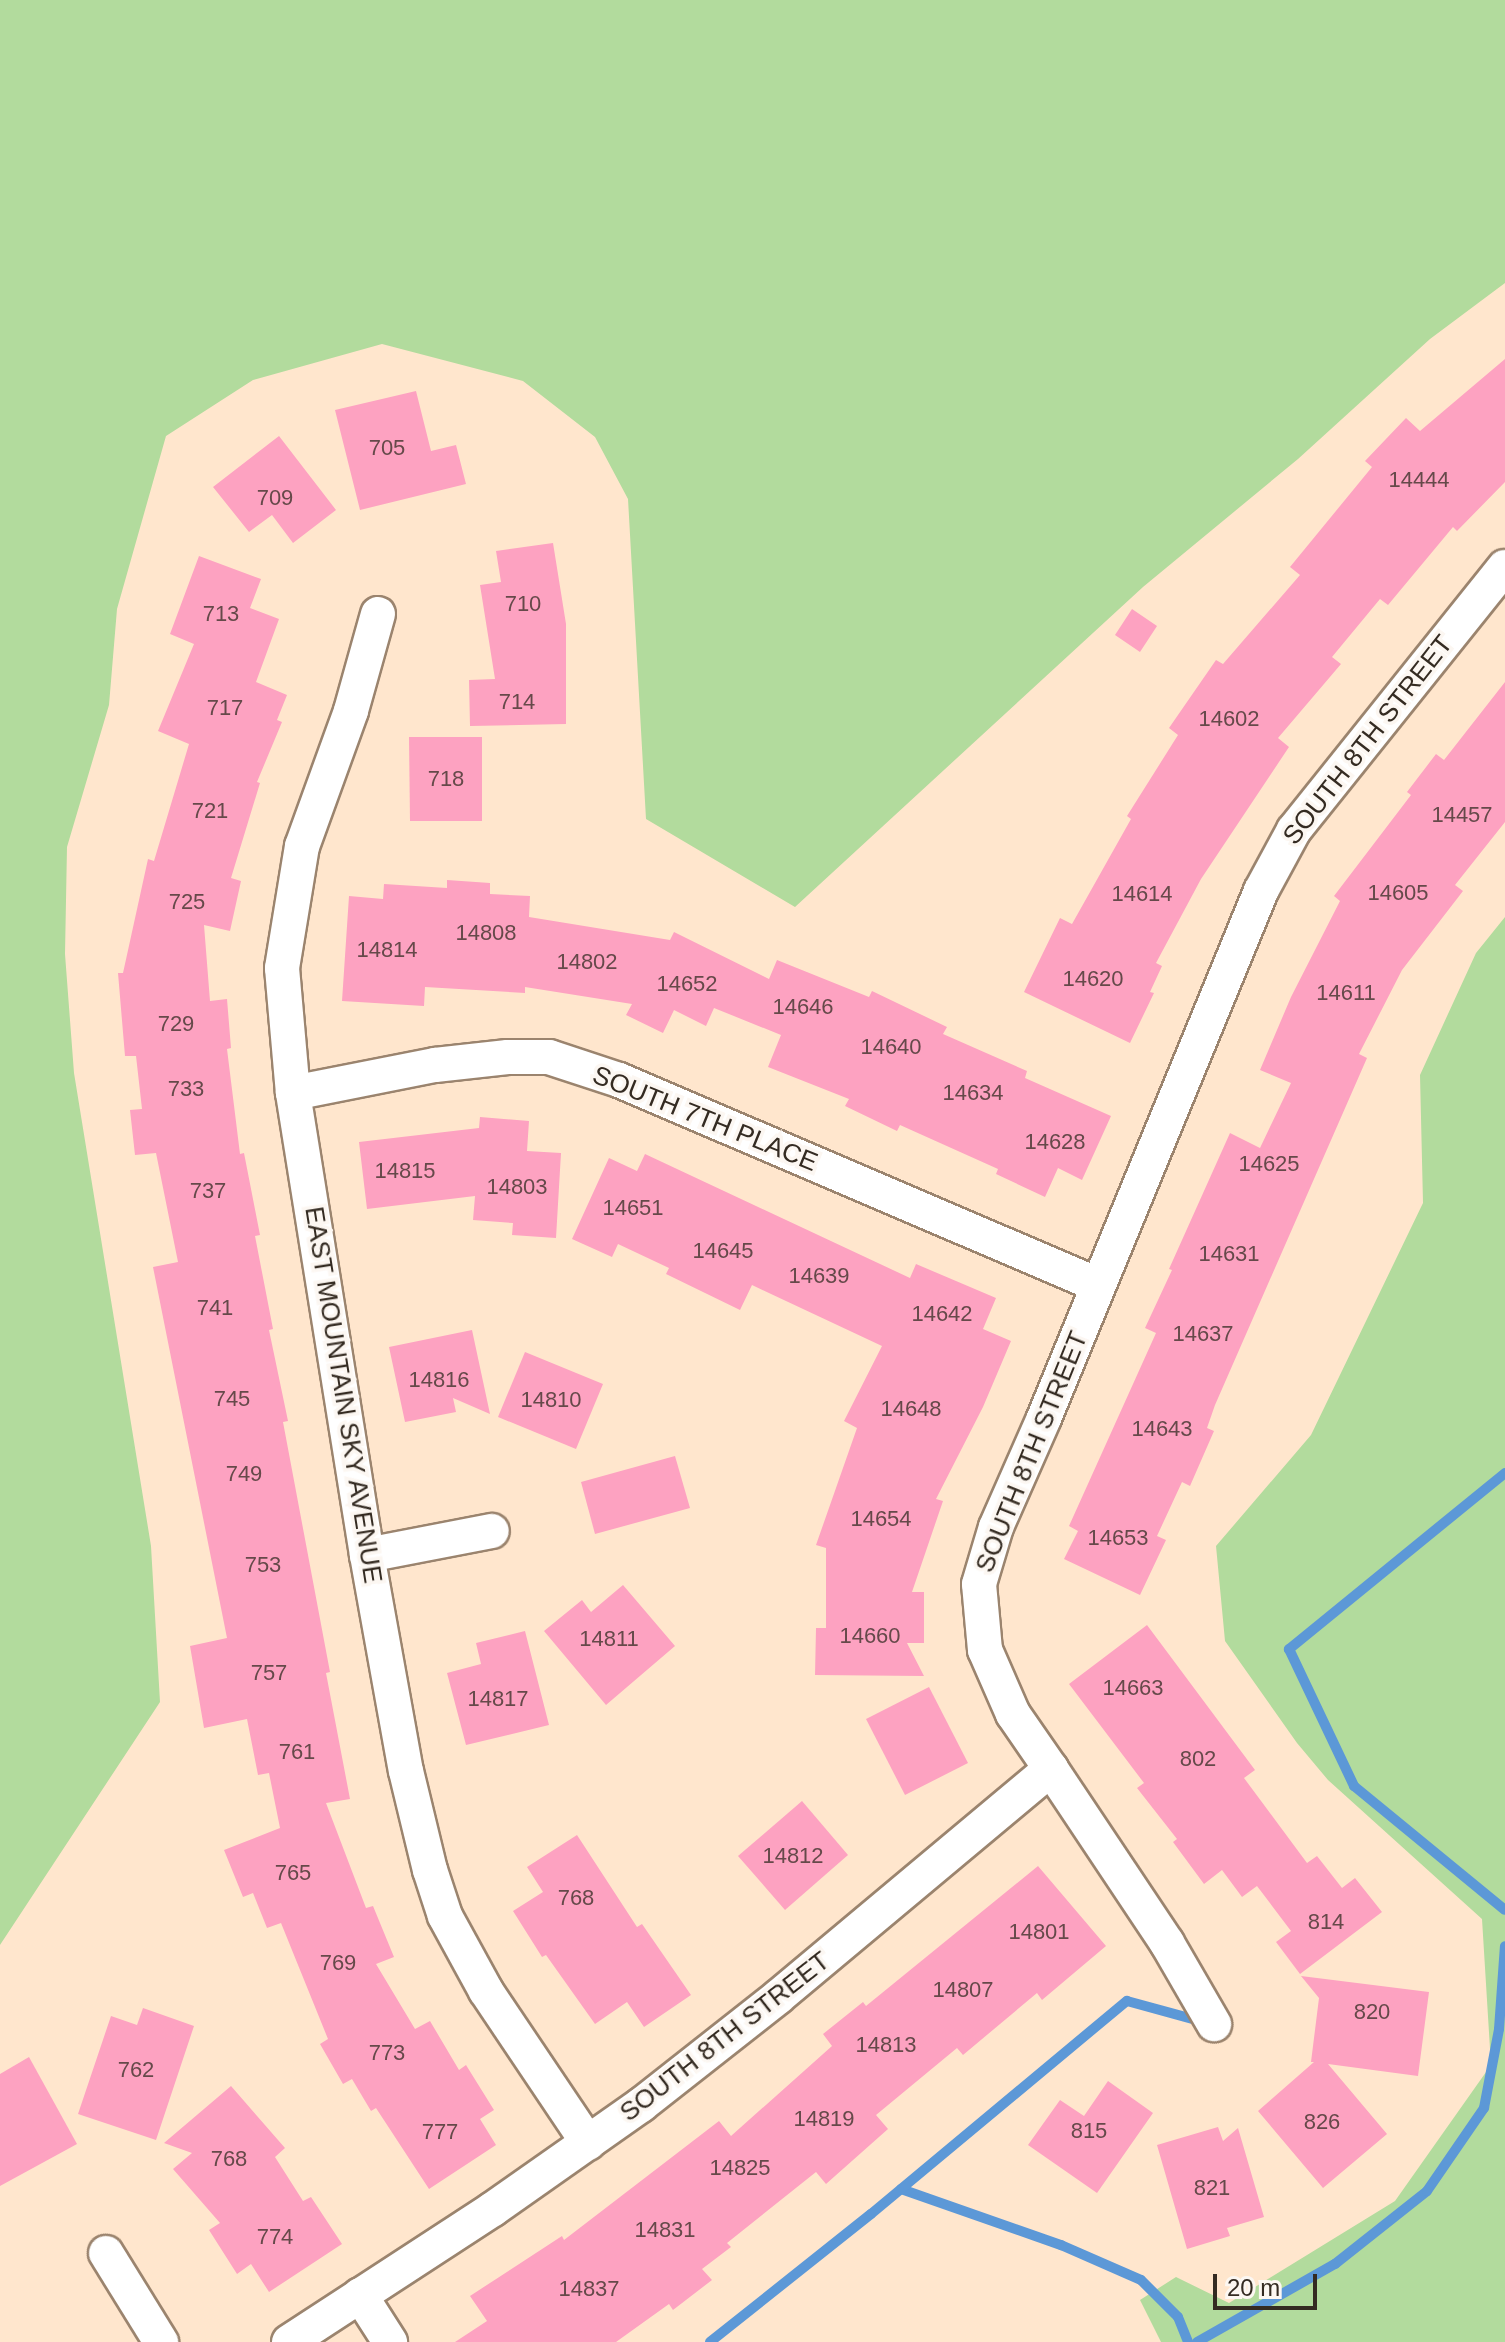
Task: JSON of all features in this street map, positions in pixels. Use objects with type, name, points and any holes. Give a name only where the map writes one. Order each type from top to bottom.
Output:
[{"type":"street","name":"SOUTH 8TH STREET","points":[[289,2342],[588,2143],[778,1997],[1051,1769],[1013,1714],[985,1650],[979,1584],[996,1527],[1261,891],[1294,830],[1505,567]]},
{"type":"street","name":"EAST MOUNTAIN SKY AVENUE","points":[[378,614],[351,711],[302,846],[282,968],[293,1093],[367,1555],[406,1771],[430,1870],[445,1916],[486,1991],[588,2143]]},
{"type":"street","name":"SOUTH 7TH PLACE","points":[[293,1093],[435,1065],[508,1057],[549,1057],[619,1080],[1098,1285]]},
{"type":"street","points":[[367,1555],[492,1531]]},
{"type":"street","points":[[1051,1769],[1167,1943],[1214,2024]]},
{"type":"street","points":[[106,2253],[161,2342]]},
{"type":"street","points":[[360,2295],[390,2342]]},
{"type":"green space","points":[[0,0],[1505,0],[1505,283],[1430,339],[1298,459],[1143,587],[795,907],[646,819],[628,499],[595,437],[523,381],[382,344],[253,380],[166,436],[117,609],[109,705],[67,847],[65,954],[74,1073],[151,1546],[160,1702],[0,1945]]},
{"type":"green space","points":[[1505,917],[1505,2342],[1161,2342],[1140,2300],[1176,2277],[1229,2303],[1395,2201],[1491,2065],[1482,1919],[1328,1780],[1297,1743],[1225,1641],[1216,1546],[1311,1435],[1423,1203],[1420,1075],[1476,953]]},
{"type":"building","points":[[1505,359],[1505,482],[1457,531],[1453,527],[1388,605],[1380,599],[1332,657],[1341,664],[1278,738],[1289,747],[1201,879],[1156,963],[1162,966],[1150,992],[1154,993],[1130,1043],[1024,992],[1060,918],[1072,924],[1131,819],[1127,816],[1178,735],[1169,728],[1216,660],[1223,664],[1300,575],[1290,567],[1372,467],[1365,461],[1406,418],[1420,431]]},
{"type":"building","points":[[416,391],[431,451],[456,445],[466,484],[360,510],[335,410]]},
{"type":"building","points":[[279,436],[336,510],[293,543],[272,515],[249,532],[213,487]]},
{"type":"building","points":[[553,543],[566,624],[566,724],[470,726],[469,680],[495,679],[480,585],[501,582],[496,551]]},
{"type":"building","points":[[199,556],[261,579],[250,608],[279,619],[256,682],[287,695],[277,720],[282,722],[257,782],[260,783],[231,878],[241,881],[230,931],[204,925],[210,1001],[227,999],[231,1048],[227,1049],[240,1154],[244,1153],[260,1235],[255,1236],[273,1329],[269,1330],[288,1421],[283,1422],[330,1672],[326,1673],[350,1799],[326,1803],[366,1908],[373,1906],[394,1957],[376,1964],[415,2029],[430,2021],[459,2070],[466,2065],[494,2110],[480,2119],[496,2145],[429,2189],[376,2108],[371,2111],[352,2079],[343,2084],[320,2044],[328,2039],[281,1923],[267,1928],[253,1893],[243,1897],[224,1850],[280,1828],[269,1773],[258,1775],[247,1719],[204,1728],[190,1646],[227,1638],[153,1267],[178,1262],[156,1153],[135,1155],[130,1110],[142,1109],[136,1056],[125,1056],[118,973],[123,973],[148,859],[154,861],[189,744],[158,731],[194,644],[170,634]]},
{"type":"building","points":[[1132,609],[1157,626],[1140,652],[1115,635]]},
{"type":"building","points":[[1505,682],[1505,822],[1455,885],[1463,891],[1402,970],[1359,1054],[1367,1058],[1215,1405],[1207,1428],[1214,1431],[1190,1486],[1182,1482],[1157,1536],[1166,1540],[1140,1595],[1064,1559],[1078,1531],[1069,1526],[1156,1333],[1145,1328],[1230,1133],[1260,1148],[1291,1083],[1260,1070],[1291,997],[1340,901],[1334,896],[1411,795],[1407,792],[1436,754],[1444,760]]},
{"type":"building","points":[[409,737],[482,737],[482,821],[410,821]]},
{"type":"building","points":[[447,880],[490,883],[490,894],[530,896],[529,917],[670,940],[674,932],[769,979],[777,960],[869,997],[872,991],[947,1027],[943,1034],[1027,1071],[1025,1078],[1111,1116],[1082,1180],[1058,1168],[1045,1197],[996,1174],[998,1169],[900,1125],[897,1131],[845,1106],[849,1099],[768,1067],[781,1035],[714,1008],[706,1026],[674,1010],[663,1033],[626,1015],[632,1004],[525,987],[525,993],[425,987],[424,1006],[342,1001],[349,896],[383,899],[384,884],[447,888]]},
{"type":"building","points":[[480,1117],[529,1121],[527,1151],[561,1153],[556,1238],[512,1235],[513,1223],[473,1220],[475,1196],[367,1209],[359,1142],[479,1128]]},
{"type":"building","points":[[645,1154],[910,1278],[916,1264],[996,1298],[983,1329],[1011,1341],[983,1407],[936,1499],[943,1501],[912,1592],[924,1592],[924,1643],[907,1643],[924,1676],[815,1675],[816,1628],[826,1628],[826,1548],[816,1545],[857,1428],[844,1421],[882,1346],[752,1285],[740,1310],[666,1274],[669,1268],[618,1244],[612,1257],[572,1239],[609,1158],[637,1171]]},
{"type":"building","points":[[472,1330],[490,1414],[453,1398],[456,1412],[405,1422],[389,1347]]},
{"type":"building","points":[[525,1352],[603,1384],[576,1449],[498,1417]]},
{"type":"building","points":[[675,1456],[690,1508],[595,1534],[581,1482]]},
{"type":"building","points":[[623,1585],[675,1646],[606,1705],[544,1631],[582,1600],[591,1612]]},
{"type":"building","points":[[1147,1625],[1255,1770],[1244,1778],[1307,1863],[1317,1856],[1342,1888],[1355,1878],[1382,1912],[1300,1974],[1276,1942],[1291,1931],[1257,1886],[1242,1897],[1222,1870],[1204,1884],[1173,1842],[1177,1839],[1137,1788],[1144,1783],[1069,1684]]},
{"type":"building","points":[[525,1631],[549,1725],[466,1745],[447,1673],[481,1664],[476,1643]]},
{"type":"building","points":[[929,1687],[968,1763],[905,1795],[866,1719]]},
{"type":"building","points":[[802,1801],[848,1855],[785,1910],[738,1856]]},
{"type":"building","points":[[577,1835],[637,1927],[642,1924],[691,1995],[644,2027],[627,2002],[595,2024],[546,1955],[542,1957],[513,1911],[543,1892],[527,1867]]},
{"type":"building","points":[[1038,1866],[1106,1946],[1042,2000],[1037,1993],[963,2055],[957,2048],[876,2115],[888,2129],[826,2184],[816,2172],[727,2243],[731,2247],[702,2269],[712,2280],[673,2310],[669,2304],[616,2342],[455,2342],[487,2321],[470,2296],[562,2236],[564,2240],[719,2121],[731,2136],[832,2046],[823,2034],[863,2002],[866,2006]]},
{"type":"building","points":[[1301,1976],[1429,1992],[1418,2076],[1328,2064],[1387,2134],[1323,2188],[1258,2111],[1314,2062],[1311,2062],[1319,1998]]},
{"type":"building","points":[[143,2008],[194,2026],[156,2140],[78,2114],[111,2016],[137,2025]]},
{"type":"building","points":[[29,2057],[77,2144],[0,2186],[0,2074]]},
{"type":"building","points":[[1108,2081],[1153,2113],[1097,2193],[1028,2145],[1060,2100],[1084,2116]]},
{"type":"building","points":[[231,2086],[285,2148],[275,2157],[303,2201],[311,2197],[342,2244],[269,2292],[251,2264],[237,2274],[209,2230],[220,2223],[173,2169],[192,2153],[164,2143]]},
{"type":"building","points":[[1218,2127],[1223,2141],[1238,2128],[1264,2217],[1227,2228],[1230,2236],[1187,2249],[1157,2145]]},
{"type":"waterway","points":[[1505,1473],[1289,1649],[1354,1786],[1505,1910]]},
{"type":"waterway","points":[[1197,2342],[1335,2264],[1427,2191],[1484,2108],[1499,2029],[1505,1946]]},
{"type":"waterway","points":[[710,2342],[871,2214],[1127,2001],[1204,2022]]},
{"type":"waterway","points":[[901,2189],[1061,2245],[1141,2280],[1178,2317],[1188,2342]]}]
